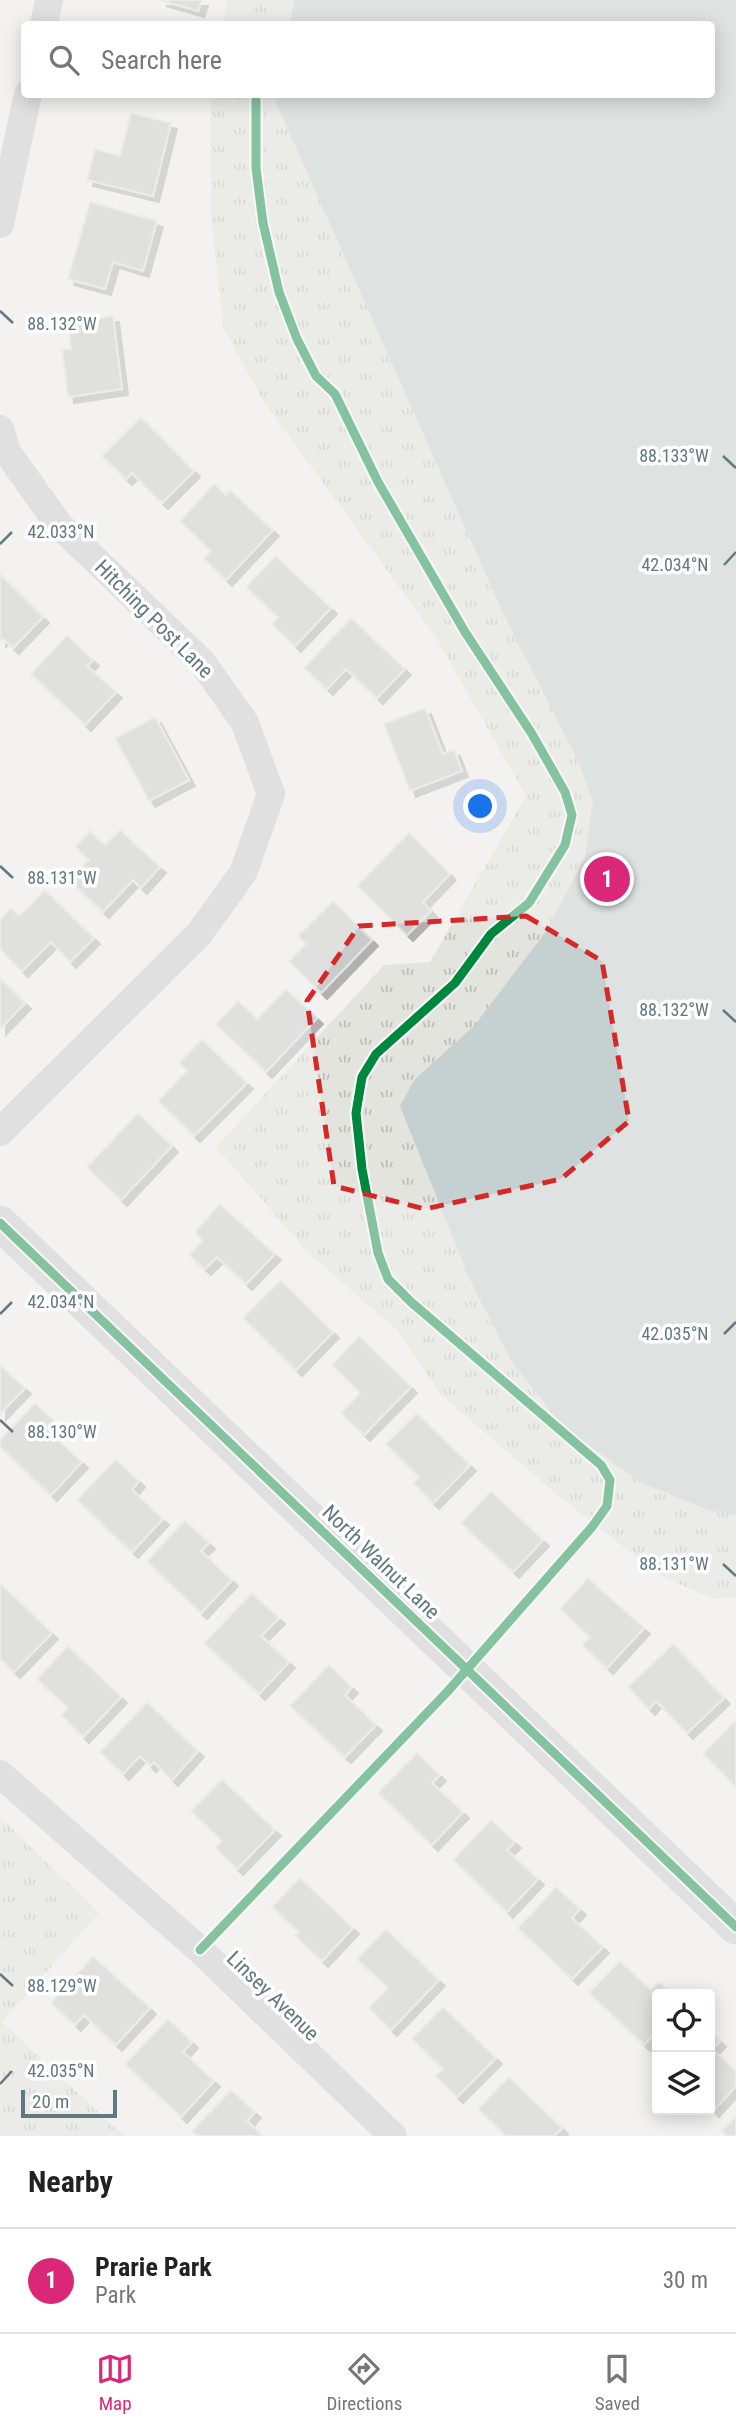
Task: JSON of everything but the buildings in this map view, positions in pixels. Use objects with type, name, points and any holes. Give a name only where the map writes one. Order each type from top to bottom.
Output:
[{"type":"street","points":[[45,21],[49,0]]},
{"type":"street","points":[[0,224],[28,98]]},
{"type":"street","name":"Hitching Post Lane","points":[[0,429],[7,452],[59,525],[202,662],[245,723],[271,794],[243,873],[199,934],[0,1132]]},
{"type":"street","name":"North Walnut Lane","points":[[0,1223],[736,1927]]},
{"type":"street","name":"Linsey Avenue","points":[[0,1774],[200,1950],[393,2136]]},
{"type":"highlighted area","points":[[526,916],[602,961],[629,1121],[561,1179],[425,1209],[334,1186],[307,1001],[359,926]]},
{"type":"green space","points":[[227,0],[736,0],[736,1597],[713,1599],[661,1576],[561,1498],[441,1395],[396,1329],[308,1253],[216,1147],[384,965],[430,962],[526,796],[437,639],[264,402],[224,329],[211,220],[210,111],[212,98],[715,98],[715,21],[224,21]]},
{"type":"green space","points":[[0,1817],[99,1913],[2,2022],[124,2136],[0,2136]]},
{"type":"shaded area","points":[[295,0],[736,0],[736,1515],[708,1510],[644,1484],[564,1428],[511,1360],[470,1280],[400,1106],[415,1079],[474,1026],[547,930],[585,857],[593,802],[580,765],[504,615],[274,98],[715,98],[715,21],[290,21]]},
{"type":"cycle path","points":[[200,1950],[448,1691],[592,1527],[607,1506],[610,1480],[601,1465],[411,1302],[388,1279],[378,1253],[362,1169],[356,1113],[362,1077],[376,1054],[455,983],[491,934],[529,903],[565,845],[572,815],[565,792],[532,734],[465,632],[378,482],[335,394],[316,376],[297,339],[279,292],[263,223],[256,168],[256,98]]},
{"type":"cycle path","points":[[0,1223],[736,1927]]},
{"type":"place","name":"Prarie Park","points":[[607,879]]}]
